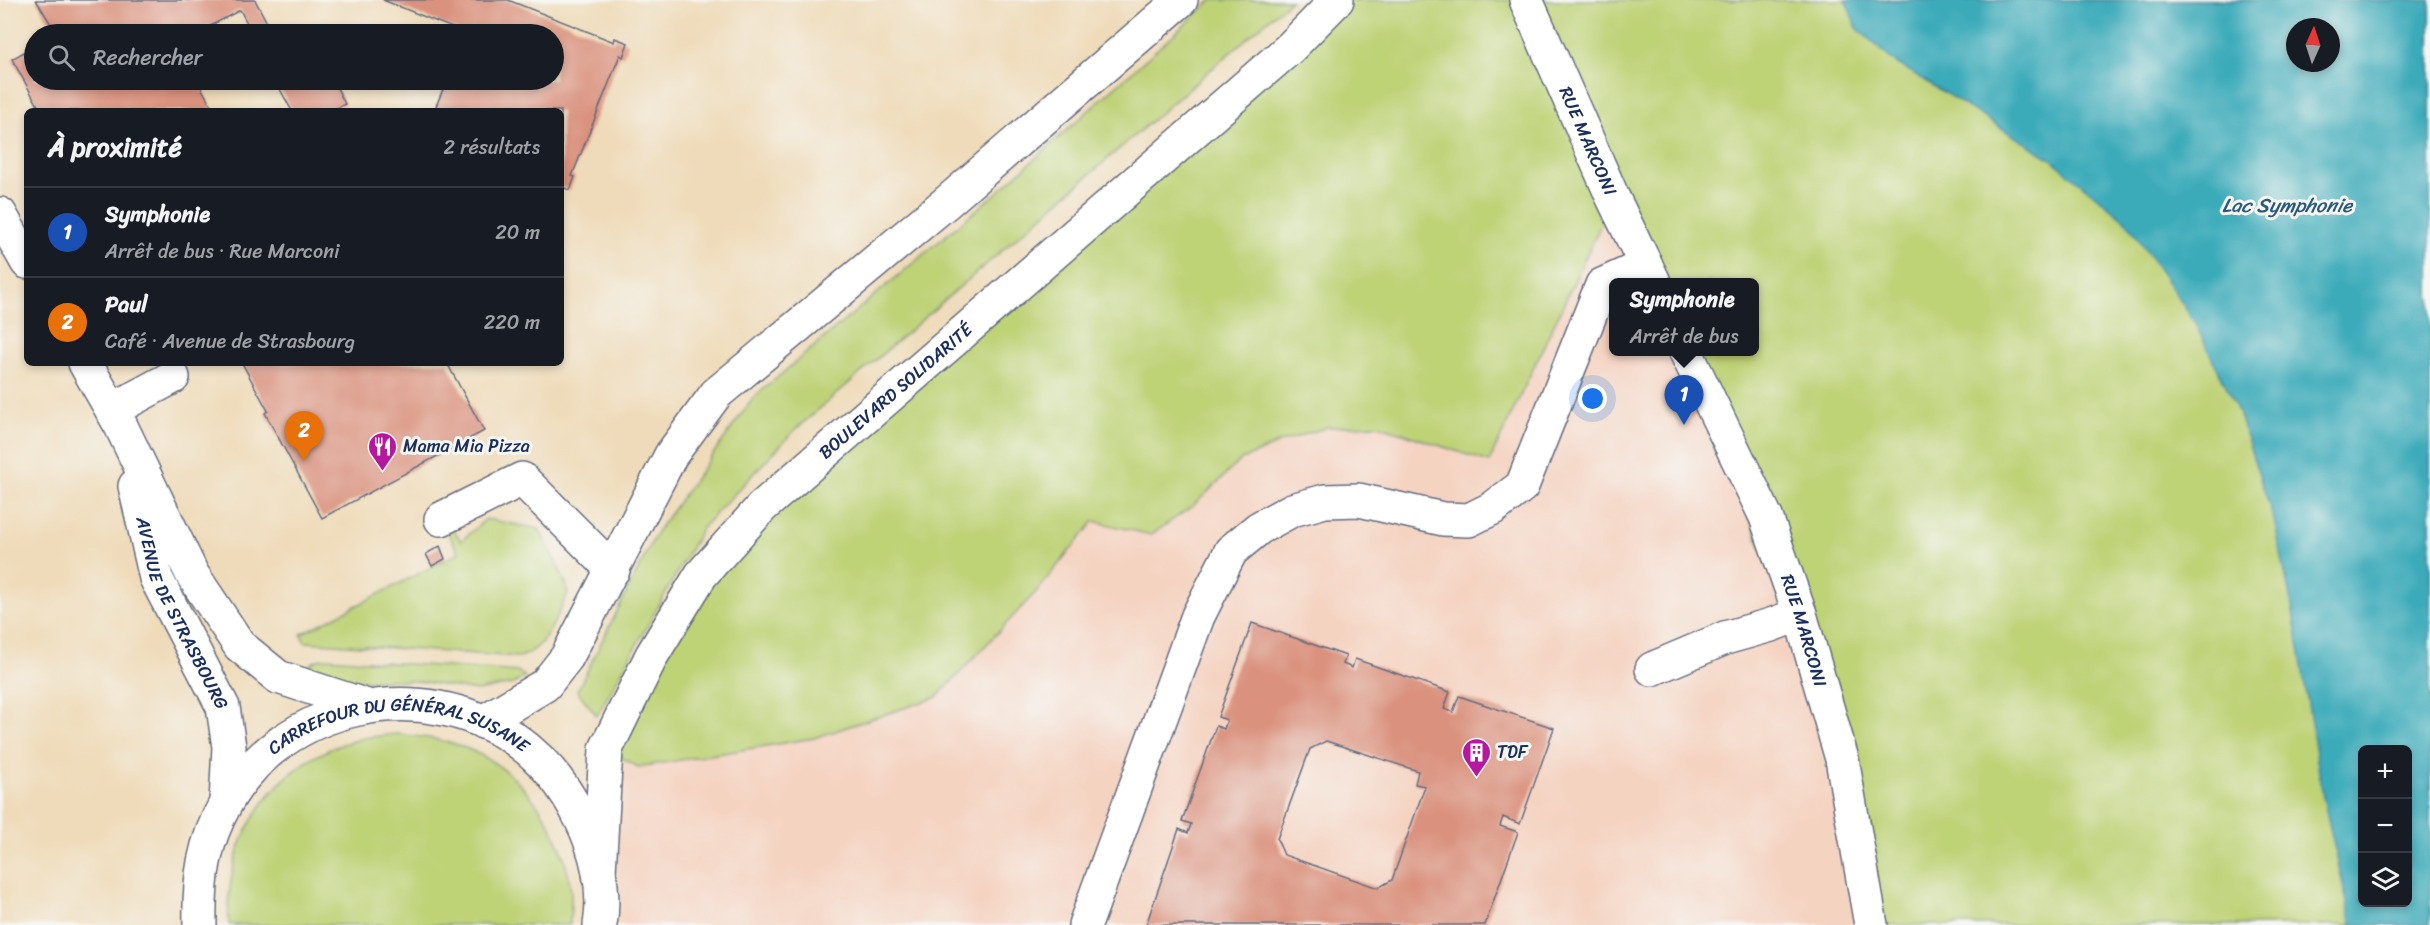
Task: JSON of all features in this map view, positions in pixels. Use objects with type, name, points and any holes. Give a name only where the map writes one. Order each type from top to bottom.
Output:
[{"type":"main road","points":[[483,722],[544,685],[567,657],[671,455],[716,394],[947,202],[1181,0]]},
{"type":"main road","name":"BOULEVARD SOLIDARITÉ","points":[[599,872],[606,749],[652,655],[701,575],[762,507],[1281,55],[1337,0]]},
{"type":"main road","name":"RUE MARCONI","points":[[1526,0],[1613,198],[1650,274]]},
{"type":"main road","points":[[0,214],[24,257]]},
{"type":"main road","points":[[1633,278],[1650,274]]},
{"type":"main road","points":[[1085,925],[1198,616],[1231,551],[1259,528],[1292,510],[1325,501],[1359,500],[1443,519],[1469,520],[1493,508],[1522,486],[1602,285],[1609,283]]},
{"type":"main road","name":"RUE MARCONI","points":[[1688,356],[1766,517],[1800,614],[1842,759],[1871,925]]},
{"type":"main road","name":"AVENUE DE STRASBOURG","points":[[87,366],[116,418],[192,574],[240,646],[278,677],[367,706]]},
{"type":"main road","points":[[116,418],[173,377]]},
{"type":"main road","name":"AVENUE DE STRASBOURG","points":[[116,418],[156,578],[223,707],[229,747],[226,802]]},
{"type":"main road","points":[[441,519],[522,479],[613,570]]},
{"type":"main road","points":[[1652,669],[1725,638],[1800,614]]},
{"type":"main road","name":"CARREFOUR DU GÉNÉRAL SUSANE","points":[[200,925],[199,884],[208,842],[226,802],[252,766],[285,738],[324,717],[367,706],[411,705],[452,711],[483,722],[515,739],[546,766],[571,798],[588,834],[599,872],[602,912],[600,925]]},
{"type":"main road","points":[[184,925],[199,884]]},
{"type":"shaded area","points":[[1328,0],[2430,0],[2430,925],[623,925],[615,814],[617,784],[665,645]]},
{"type":"green space","points":[[1212,0],[1291,0],[796,429],[702,528],[597,716],[577,691],[657,532],[754,397],[1000,190]]},
{"type":"green space","points":[[1337,0],[2430,0],[2430,925],[1871,925],[1842,759],[1688,356],[1759,356],[1759,278],[1652,278],[1613,199],[1489,462],[1378,425],[1328,427],[1281,442],[1241,460],[1194,505],[1151,535],[1094,521],[1035,593],[937,697],[814,738],[638,767],[606,749],[701,575]]},
{"type":"green space","points":[[486,519],[539,529],[565,581],[568,593],[555,621],[544,639],[529,653],[520,657],[305,642],[301,634],[459,553],[446,529],[452,527],[461,541]]},
{"type":"green space","points":[[328,658],[519,672],[525,677],[513,684],[477,691],[425,682],[390,680],[344,682],[300,671],[317,660]]},
{"type":"green space","points":[[396,734],[424,737],[468,749],[508,773],[524,789],[539,807],[561,848],[571,893],[570,925],[229,925],[229,893],[235,863],[245,834],[260,808],[279,784],[302,765],[329,749],[364,738]]},
{"type":"water","name":"Lac Symphonie","points":[[1845,0],[2430,0],[2430,925],[2352,925],[2323,797],[2293,612],[2274,520],[2235,404],[2192,318],[2127,222],[2051,159],[1893,61],[1857,28]]},
{"type":"building","points":[[36,0],[255,0],[268,24],[248,24],[240,10],[214,24],[51,24]]},
{"type":"building","points":[[383,0],[508,0],[614,42],[615,38],[628,43],[623,57],[620,55],[572,176],[575,177],[570,190],[564,188],[564,108],[435,108],[443,90],[564,90],[564,24],[443,24]]},
{"type":"building","points":[[24,52],[24,81],[12,59]]},
{"type":"building","points":[[29,90],[202,90],[212,108],[39,108]]},
{"type":"building","points":[[280,90],[338,90],[345,104],[337,108],[290,108]]},
{"type":"building","points":[[244,366],[449,366],[484,431],[322,518],[265,413],[268,411]]},
{"type":"building","points":[[440,546],[445,559],[432,566],[426,554]]},
{"type":"building","name":"TDF","points":[[1252,623],[1346,656],[1343,664],[1352,668],[1355,659],[1450,692],[1444,709],[1453,712],[1459,696],[1554,728],[1520,824],[1503,817],[1500,826],[1518,832],[1485,925],[1146,925],[1179,829],[1188,833],[1191,824],[1182,821],[1216,726],[1224,729],[1227,720],[1218,717]],"holes":[[[1326,741],[1418,771],[1415,784],[1425,786],[1392,880],[1378,888],[1284,855],[1277,839],[1310,749]]]},
{"type":"place","name":"Symphonie","points":[[1684,425]]},
{"type":"place","name":"Paul","points":[[304,461]]},
{"type":"place","name":"Mama Mia Pizza","points":[[382,472]]},
{"type":"place","name":"TDF","points":[[1476,778]]}]
